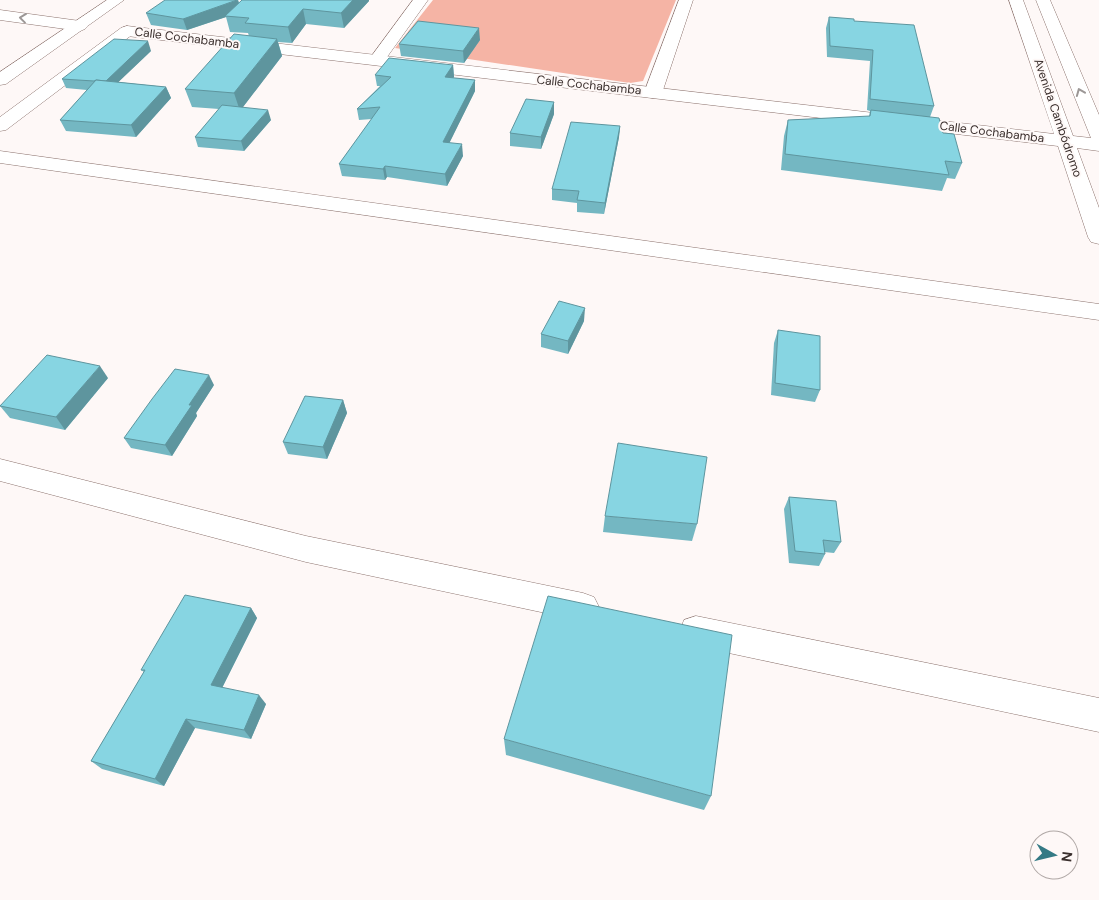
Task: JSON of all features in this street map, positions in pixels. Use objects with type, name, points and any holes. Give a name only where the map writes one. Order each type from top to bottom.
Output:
[{"type":"street","points":[[0,80],[117,0]]},
{"type":"street","points":[[376,61],[421,0]]},
{"type":"street","points":[[653,93],[686,0]]},
{"type":"street","name":"Avenida Cambódromo","points":[[1016,0],[1067,141],[1099,237]]},
{"type":"street","name":"Avenida Cambódromo","points":[[1043,0],[1099,137]]},
{"type":"street","name":"Calle Cochabamba","points":[[0,15],[104,29],[1099,145]]},
{"type":"street","name":"Calle Cochabamba","points":[[19,33],[80,26]]},
{"type":"street","points":[[0,126],[128,31]]},
{"type":"street","points":[[0,156],[1099,312]]},
{"type":"street","points":[[0,470],[306,549],[615,614]]},
{"type":"street","points":[[673,626],[1099,715]]},
{"type":"shaded area","points":[[433,0],[676,0],[643,81],[630,83],[395,48]]},
{"type":"building","points":[[165,0],[237,0],[183,19],[146,13]]},
{"type":"building","points":[[242,0],[353,0],[341,13],[303,9],[288,27],[245,23],[249,18],[225,16]]},
{"type":"building","points":[[829,17],[854,19],[854,21],[914,25],[934,106],[870,99],[873,50],[830,46]]},
{"type":"building","points":[[418,21],[479,28],[463,51],[399,44]]},
{"type":"building","points":[[234,34],[277,39],[234,93],[185,89]]},
{"type":"building","points":[[114,39],[148,41],[106,81],[62,79]]},
{"type":"building","points":[[389,58],[453,65],[445,77],[475,80],[443,142],[462,144],[445,174],[385,166],[383,169],[339,164],[380,107],[357,109],[391,77],[375,75]]},
{"type":"building","points":[[96,80],[166,87],[131,125],[60,120]]},
{"type":"building","points":[[526,99],[554,102],[541,137],[510,133]]},
{"type":"building","points":[[222,105],[268,110],[241,141],[195,137]]},
{"type":"building","points":[[871,110],[939,118],[943,133],[954,134],[962,163],[945,161],[949,175],[785,154],[788,120],[870,116]]},
{"type":"building","points":[[571,122],[620,126],[605,203],[577,200],[579,191],[552,189]]},
{"type":"building","points":[[559,301],[585,308],[568,341],[541,334]]},
{"type":"building","points":[[778,330],[820,336],[820,390],[775,383]]},
{"type":"building","points":[[47,355],[100,366],[56,417],[0,406]]},
{"type":"building","points":[[175,369],[209,375],[189,405],[192,405],[165,445],[124,438],[152,399]]},
{"type":"building","points":[[305,396],[343,400],[323,447],[283,442]]},
{"type":"building","points":[[618,443],[707,457],[697,524],[605,516]]},
{"type":"building","points":[[789,497],[836,501],[841,542],[823,540],[825,554],[795,551]]},
{"type":"building","points":[[185,595],[251,608],[211,685],[259,695],[244,730],[186,719],[155,779],[91,761],[145,670],[141,670]]},
{"type":"building","points":[[548,596],[732,635],[711,796],[504,739]]}]
